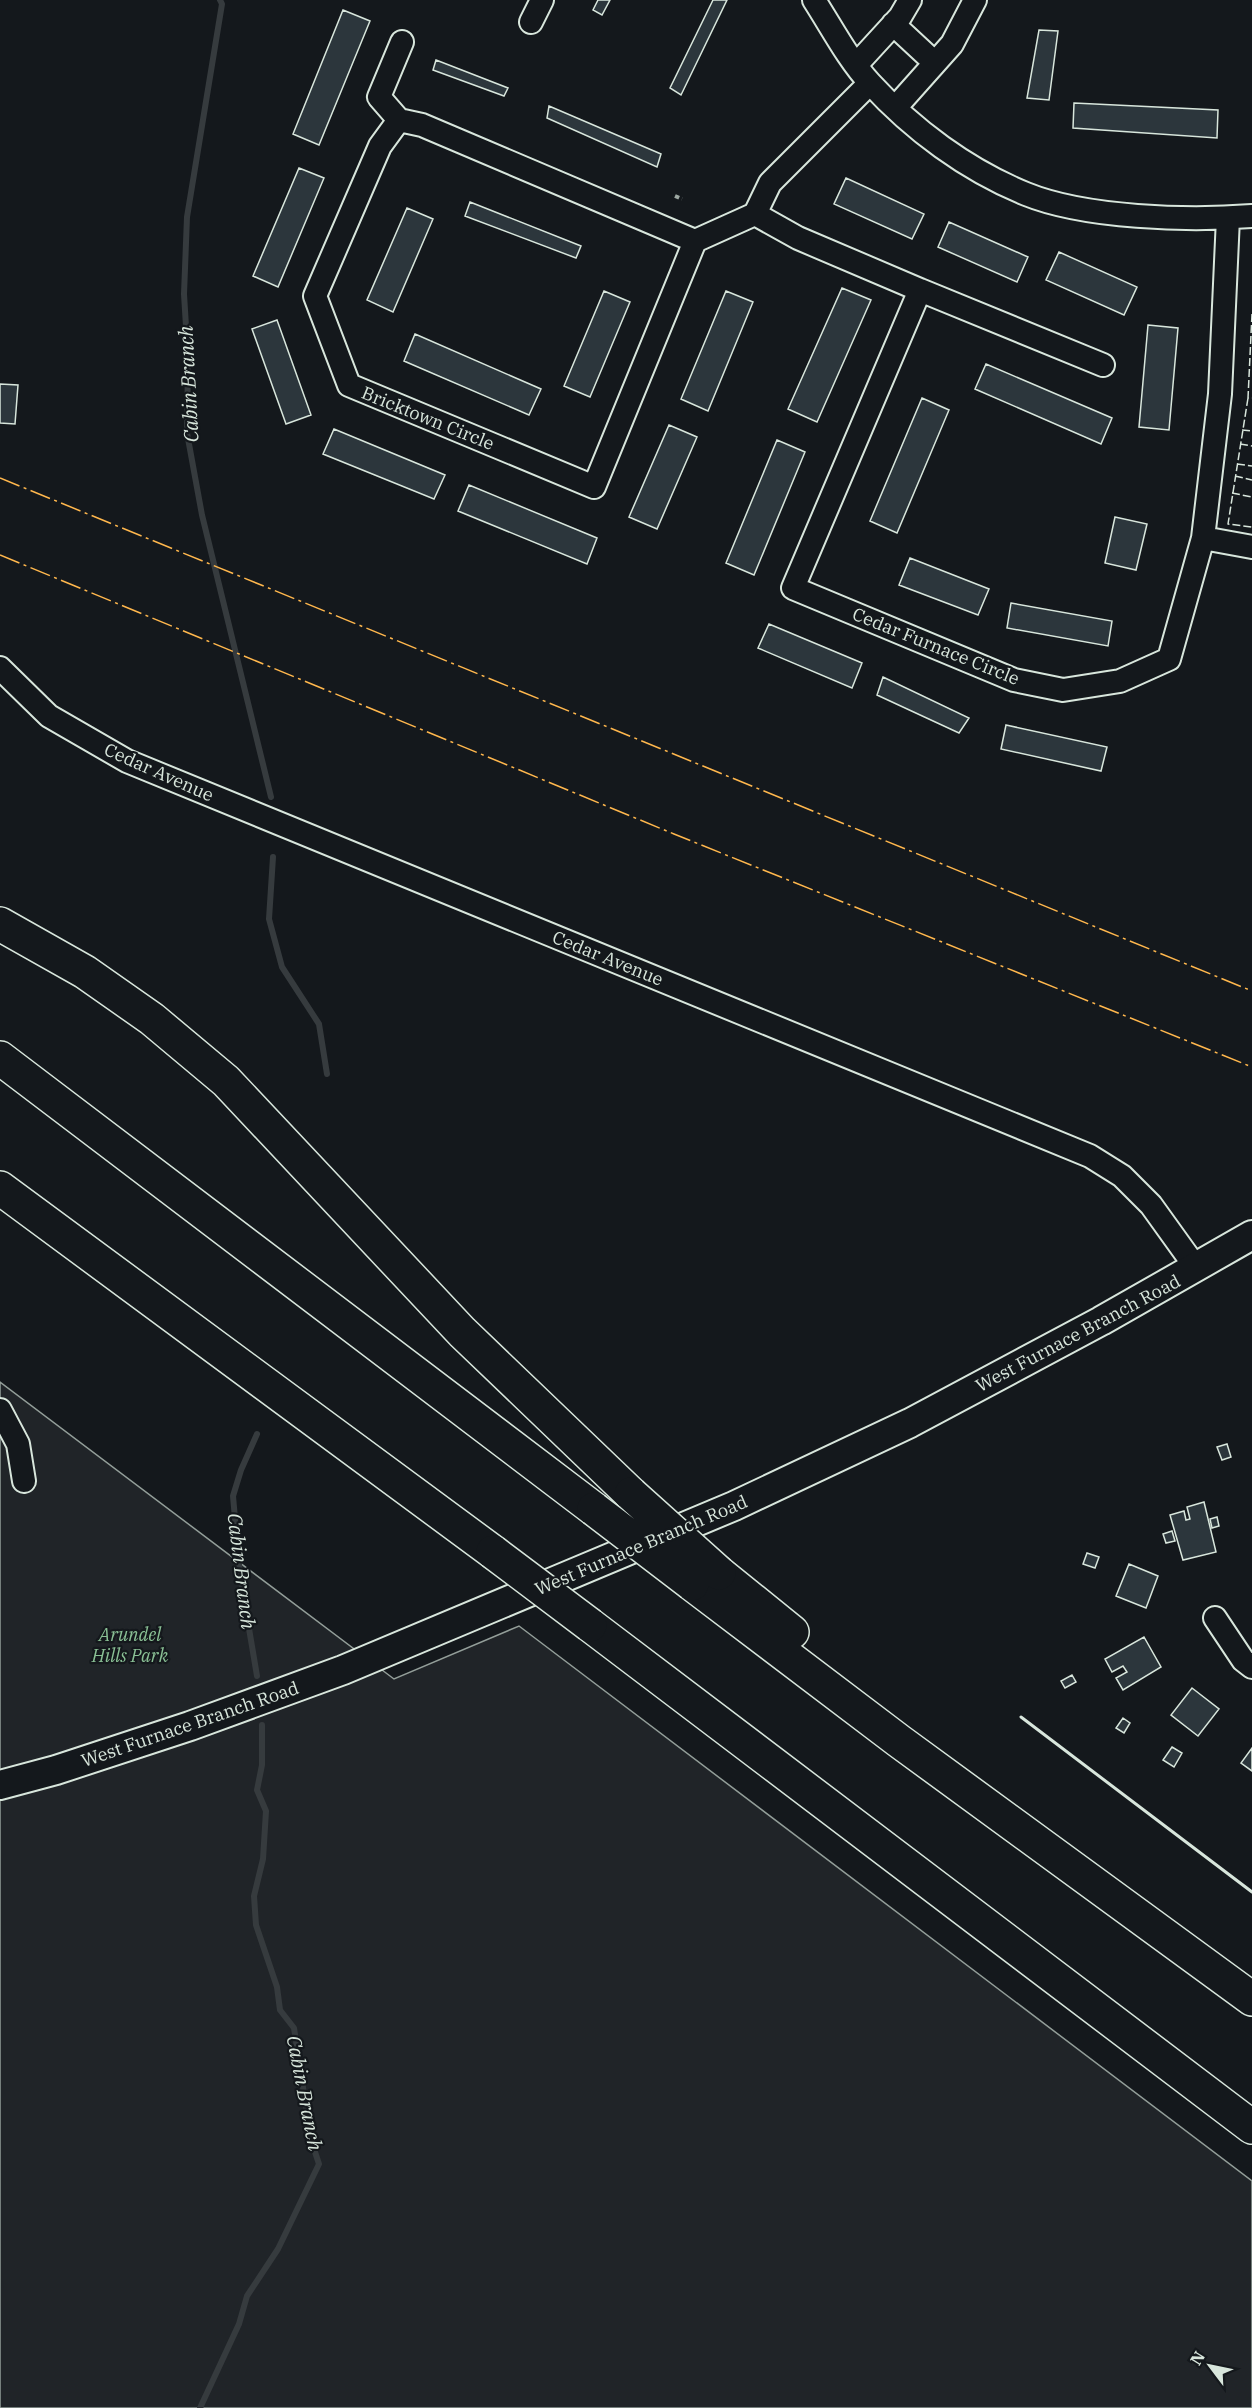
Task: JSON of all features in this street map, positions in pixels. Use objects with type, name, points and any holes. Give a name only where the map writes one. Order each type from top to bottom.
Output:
[{"type":"highway","points":[[0,924],[85,972],[152,1019],[226,1081],[462,1332],[631,1494],[706,1578],[900,1741],[1252,1999]]},
{"type":"highway","points":[[0,1058],[594,1509],[777,1621],[924,1733],[1252,1992]]},
{"type":"highway","points":[[0,1167],[250,1370]]},
{"type":"highway","points":[[0,1188],[250,1370],[493,1552],[1252,2127]]},
{"type":"main road","name":"West Furnace Branch Road","points":[[0,1785],[56,1770],[190,1726],[344,1670],[734,1506],[910,1423],[1197,1269],[1252,1235]]},
{"type":"street","points":[[531,22],[542,0]]},
{"type":"street","points":[[814,0],[870,83],[918,129],[975,169],[1027,194],[1074,207],[1128,214],[1228,218],[1252,216]]},
{"type":"street","points":[[856,64],[910,0]]},
{"type":"street","points":[[896,108],[952,44],[975,0]]},
{"type":"street","points":[[892,24],[935,63]]},
{"type":"street","points":[[402,42],[379,97],[399,120],[422,125],[695,242],[755,214],[770,183],[870,83]]},
{"type":"street","name":"Bricktown Circle","points":[[399,120],[380,146],[315,296],[349,386],[594,487],[695,242]]},
{"type":"street","points":[[755,214],[798,238],[920,291],[1103,365]]},
{"type":"street","name":"Cedar Furnace Circle","points":[[920,291],[793,588],[1014,680],[1063,690],[1120,681],[1169,659],[1203,538],[1220,394],[1228,218]]},
{"type":"street","points":[[1203,538],[1252,547]]},
{"type":"street","name":"Cedar Avenue","points":[[0,668],[49,716],[127,761],[1090,1156],[1122,1176],[1151,1205],[1197,1269]]},
{"type":"street","points":[[0,1410],[18,1444],[24,1481]]},
{"type":"street","points":[[1215,1618],[1243,1660],[1252,1667]]},
{"type":"path","points":[[675,196],[682,199]]},
{"type":"green space","name":"Arundel Hills Park","points":[[0,1382],[394,1679],[519,1626],[1252,2181],[1252,2408],[0,2408]]},
{"type":"building","points":[[598,0],[610,0],[602,15],[593,10]]},
{"type":"building","points":[[713,0],[727,0],[681,95],[670,88]]},
{"type":"building","points":[[343,10],[370,21],[319,145],[293,134]]},
{"type":"building","points":[[1039,30],[1058,31],[1049,100],[1027,98]]},
{"type":"building","points":[[436,60],[508,88],[504,96],[433,70]]},
{"type":"building","points":[[1074,103],[1218,110],[1217,138],[1073,128]]},
{"type":"building","points":[[549,106],[661,154],[657,167],[547,118]]},
{"type":"building","points":[[299,168],[324,178],[278,287],[253,276]]},
{"type":"building","points":[[846,178],[924,214],[912,239],[834,204]]},
{"type":"building","points":[[470,202],[581,246],[576,258],[465,216]]},
{"type":"building","points":[[407,208],[433,219],[393,312],[367,300]]},
{"type":"building","points":[[949,222],[1028,257],[1017,282],[938,247]]},
{"type":"building","points":[[1059,252],[1137,287],[1124,315],[1046,280]]},
{"type":"building","points":[[842,288],[871,300],[817,422],[788,409]]},
{"type":"building","points":[[604,291],[630,302],[590,397],[564,386]]},
{"type":"building","points":[[726,291],[753,302],[708,411],[681,399]]},
{"type":"building","points":[[277,320],[311,415],[286,424],[252,329]]},
{"type":"building","points":[[1148,325],[1178,328],[1169,430],[1139,427]]},
{"type":"building","points":[[415,334],[541,389],[529,415],[404,361]]},
{"type":"building","points":[[986,364],[1112,418],[1101,444],[975,389]]},
{"type":"building","points":[[0,384],[18,385],[15,424],[0,423]]},
{"type":"building","points":[[922,398],[949,410],[897,533],[870,521]]},
{"type":"building","points":[[669,425],[697,437],[657,529],[629,517]]},
{"type":"building","points":[[334,429],[445,475],[434,499],[323,454]]},
{"type":"building","points":[[777,440],[805,452],[754,575],[726,563]]},
{"type":"building","points":[[469,485],[597,538],[587,564],[458,511]]},
{"type":"building","points":[[1115,517],[1147,524],[1136,570],[1105,563]]},
{"type":"building","points":[[910,558],[989,589],[978,615],[899,585]]},
{"type":"building","points":[[1011,603],[1112,621],[1108,646],[1007,628]]},
{"type":"building","points":[[769,624],[862,663],[852,688],[758,648]]},
{"type":"building","points":[[883,677],[969,718],[959,733],[877,695]]},
{"type":"building","points":[[1006,725],[1107,747],[1101,771],[1001,749]]},
{"type":"building","points":[[1227,1444],[1231,1457],[1222,1460],[1217,1447]]},
{"type":"building","points":[[1204,1502],[1216,1552],[1183,1560],[1170,1515],[1184,1511],[1186,1520],[1190,1519],[1187,1507]]},
{"type":"building","points":[[1217,1517],[1219,1526],[1212,1528],[1210,1519]]},
{"type":"building","points":[[1172,1531],[1175,1541],[1166,1543],[1163,1534]]},
{"type":"building","points":[[1087,1553],[1099,1557],[1095,1568],[1083,1564]]},
{"type":"building","points":[[1129,1564],[1158,1576],[1146,1608],[1116,1596]]},
{"type":"building","points":[[1144,1637],[1161,1667],[1123,1690],[1116,1678],[1127,1672],[1123,1666],[1112,1672],[1105,1659]]},
{"type":"building","points":[[1072,1675],[1076,1682],[1065,1688],[1061,1681]]},
{"type":"building","points":[[1192,1688],[1219,1709],[1198,1736],[1171,1715]]},
{"type":"building","points":[[1123,1718],[1130,1723],[1124,1733],[1116,1728]]},
{"type":"building","points":[[1172,1747],[1182,1753],[1174,1767],[1163,1760]]},
{"type":"building","points":[[1252,1748],[1252,1771],[1241,1763]]},
{"type":"waterway","name":"Cabin Branch","points":[[220,0],[222,4],[187,217],[184,294],[188,359],[187,433],[202,515],[271,797]]},
{"type":"waterway","name":"Cabin Branch","points":[[273,857],[269,919],[282,967],[319,1024],[327,1074]]},
{"type":"waterway","name":"Cabin Branch","points":[[257,1434],[241,1470],[233,1496],[240,1575],[257,1676]]},
{"type":"waterway","name":"Cabin Branch","points":[[200,2408],[239,2324],[247,2296],[278,2249],[319,2164],[311,2140],[294,2028],[280,2010],[277,1987],[256,1925],[254,1896],[263,1859],[266,1811],[257,1790],[262,1765],[262,1725]]},
{"type":"fence","points":[[1252,314],[1248,398],[1252,398]]},
{"type":"fence","points":[[1248,398],[1228,524],[1252,527]]},
{"type":"fence","points":[[1242,430],[1252,431]]},
{"type":"fence","points":[[1240,444],[1252,446]]},
{"type":"fence","points":[[1237,464],[1252,466]]},
{"type":"fence","points":[[1235,476],[1252,480]]},
{"type":"fence","points":[[1232,493],[1252,497]]},
{"type":"wall","points":[[1021,1717],[1252,1892]]},
{"type":"power","points":[[0,478],[1252,991]]},
{"type":"power","points":[[0,555],[674,834],[1252,1067]]}]
